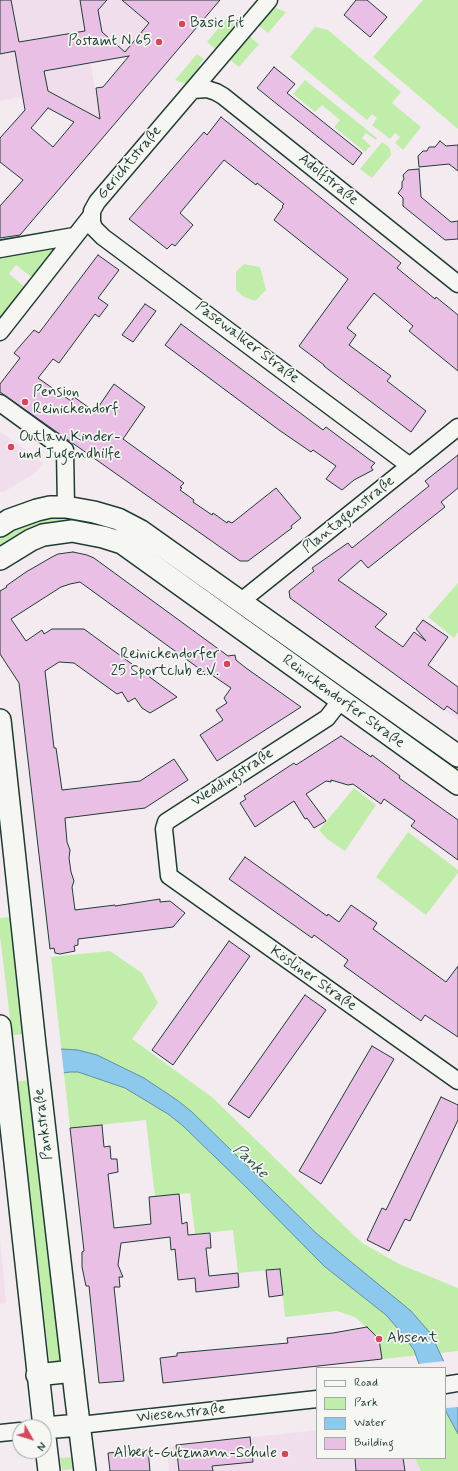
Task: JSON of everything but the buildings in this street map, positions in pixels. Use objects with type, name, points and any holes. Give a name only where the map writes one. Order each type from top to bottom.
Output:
[{"type":"main road","name":"Reinickendorfer Straße","points":[[0,526],[10,520],[37,510],[50,507],[66,507],[108,515],[141,531],[458,756]]},
{"type":"main road","name":"Reinickendorfer Straße","points":[[0,559],[31,540],[43,535],[72,531],[104,536],[122,543],[458,784]]},
{"type":"main road","points":[[228,619],[240,602]]},
{"type":"main road","name":"Pankstraße","points":[[0,720],[8,878],[34,1045],[72,1371],[86,1471]]},
{"type":"main road","points":[[0,1026],[43,1419]]},
{"type":"main road","points":[[38,1375],[72,1371]]},
{"type":"main road","name":"Wiesenstraße","points":[[52,1427],[80,1425]]},
{"type":"main road","points":[[48,1459],[49,1471]]},
{"type":"street","name":"Gerichtstraße","points":[[0,332],[91,216],[96,202],[269,0]]},
{"type":"street","name":"Adolfstraße","points":[[193,90],[207,89],[223,96],[458,284]]},
{"type":"street","name":"Pasewalker Straße","points":[[91,216],[94,228],[103,237],[410,466]]},
{"type":"street","points":[[0,249],[74,236]]},
{"type":"street","points":[[0,403],[65,450],[66,507]]},
{"type":"street","name":"Plantagenstraße","points":[[240,602],[458,427]]},
{"type":"street","name":"Weddingstraße","points":[[169,876],[164,830],[166,822],[326,718],[341,700]]},
{"type":"street","name":"Kösliner Straße","points":[[169,876],[458,1081]]},
{"type":"street","points":[[446,1385],[458,1383]]},
{"type":"street","name":"Wiesenstraße","points":[[80,1425],[316,1399]]},
{"type":"street","points":[[0,1433],[12,1432]]},
{"type":"shaded area","points":[[0,0],[220,0],[155,77],[102,32],[86,35],[100,119],[48,91],[0,101]]},
{"type":"shaded area","name":"Outlaw Kinder- und Jugendhilfe","points":[[0,431],[43,463],[35,473],[2,493],[0,492]]},
{"type":"shaded area","points":[[458,691],[458,720],[445,710]]},
{"type":"shaded area","points":[[0,1240],[6,1303],[0,1304]]},
{"type":"shaded area","points":[[316,1430],[316,1459],[415,1459],[421,1471],[169,1471],[167,1447]]},
{"type":"green space","points":[[423,0],[458,0],[458,129],[373,57]]},
{"type":"green space","points":[[274,7],[286,12],[268,33],[258,25]]},
{"type":"green space","points":[[227,18],[238,27],[218,51],[207,42]]},
{"type":"green space","points":[[315,27],[328,30],[401,92],[392,103],[421,127],[403,150],[395,143],[400,137],[395,133],[390,139],[372,125],[377,118],[372,114],[367,120],[290,57]]},
{"type":"green space","points":[[249,36],[259,44],[239,67],[229,59]]},
{"type":"green space","points":[[197,54],[204,59],[199,65],[203,68],[192,81],[186,84],[175,80]]},
{"type":"green space","points":[[305,80],[377,138],[376,140],[366,133],[362,138],[371,146],[370,148],[369,147],[365,152],[334,127],[340,120],[322,105],[315,112],[293,94]]},
{"type":"green space","points":[[382,142],[390,148],[391,155],[372,178],[360,169]]},
{"type":"green space","points":[[52,247],[56,250],[34,279],[16,265],[9,274],[26,288],[0,323],[0,255]]},
{"type":"green space","points":[[244,264],[260,267],[266,290],[255,301],[244,297],[236,290],[236,272]]},
{"type":"green space","points":[[66,517],[107,522],[204,583],[200,589],[122,535],[0,548],[0,539],[16,530],[44,520]]},
{"type":"green space","points":[[458,583],[458,632],[454,638],[428,617]]},
{"type":"green space","points":[[318,665],[458,765],[458,774],[314,671]]},
{"type":"green space","points":[[354,788],[376,805],[345,851],[327,839],[319,830]]},
{"type":"green space","points":[[408,832],[458,870],[458,873],[426,915],[376,877]]},
{"type":"green space","points":[[11,917],[25,1034],[12,1035],[0,936],[0,918]]},
{"type":"green space","points":[[110,951],[142,973],[158,1003],[132,1039],[213,1098],[362,1243],[399,1264],[458,1288],[458,1351],[382,1359],[379,1339],[355,1317],[337,1311],[285,1317],[280,1269],[238,1273],[233,1230],[195,1234],[190,1193],[155,1197],[146,1120],[70,1128],[51,957]]},
{"type":"green space","points":[[30,1080],[61,1360],[60,1362],[52,1363],[49,1359],[17,1081]]},
{"type":"green space","points":[[458,1407],[458,1471],[421,1471],[415,1459],[446,1459],[446,1408]]},
{"type":"green space","points":[[74,1457],[74,1469],[62,1470],[60,1458]]},
{"type":"water","points":[[61,1049],[78,1050],[97,1055],[144,1078],[177,1100],[192,1112],[316,1233],[411,1311],[431,1334],[458,1392],[458,1434],[446,1412],[446,1367],[419,1364],[414,1350],[386,1315],[324,1266],[246,1187],[182,1125],[168,1114],[125,1088],[78,1072],[0,1082]]},
{"type":"pier","points":[[61,1047],[64,1074],[0,1084],[0,1055]]},
{"type":"pier","points":[[445,1361],[458,1388],[458,1407],[446,1408],[446,1367],[418,1367],[417,1364]]},
{"type":"place","name":"Basic Fit","points":[[182,24]]},
{"type":"place","name":"Postamt N 65","points":[[159,42]]},
{"type":"place","name":"Pension Reinickendorf","points":[[25,402]]},
{"type":"place","name":"Outlaw Kinder- und Jugendhilfe","points":[[11,447]]},
{"type":"place","name":"Reinickendorfer 25 Sportclub e.V.","points":[[227,664]]},
{"type":"place","name":"Absent","points":[[379,1339]]},
{"type":"place","name":"Albert-Gutzmann-Schule","points":[[285,1454]]},
{"type":"water label","name":"Panke","points":[[250,1162]]}]
